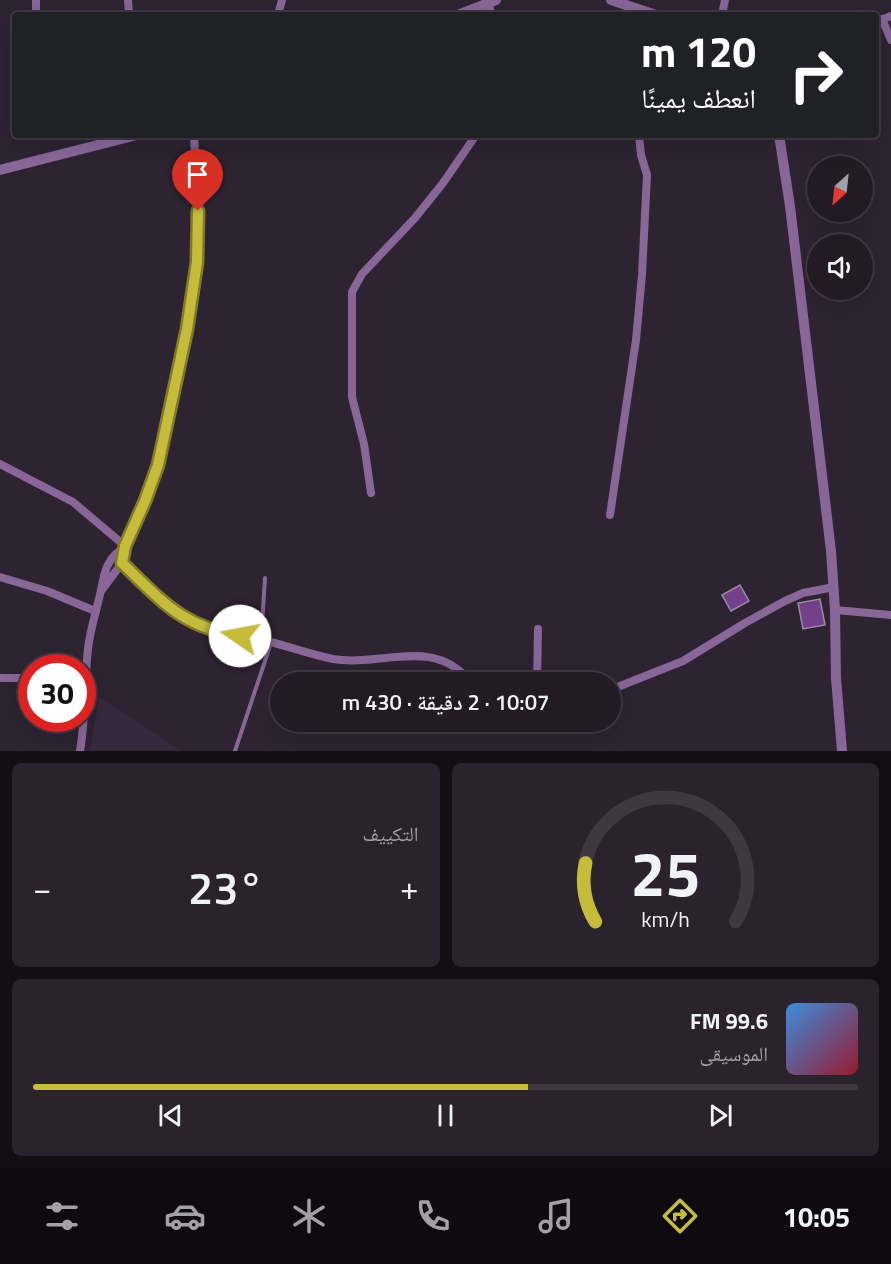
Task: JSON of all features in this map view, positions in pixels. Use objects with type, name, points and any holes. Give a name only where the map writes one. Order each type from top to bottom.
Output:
[{"type":"street","points":[[611,0],[647,12]]},
{"type":"street","points":[[466,12],[492,2]]},
{"type":"street","points":[[883,19],[891,40]]},
{"type":"street","points":[[0,170],[125,138]]},
{"type":"street","points":[[101,591],[122,563],[125,547],[158,465],[187,329],[197,262],[199,229],[194,138]]},
{"type":"street","points":[[372,493],[364,444],[352,397],[352,292],[362,274],[415,218],[443,183],[474,138]]},
{"type":"street","points":[[610,515],[636,340],[642,275],[647,175],[639,148],[639,138]]},
{"type":"street","points":[[779,138],[790,206],[834,587],[836,678],[842,751]]},
{"type":"street","points":[[0,464],[73,502],[125,547]]},
{"type":"street","points":[[87,654],[106,569],[114,555],[125,547]]},
{"type":"street","points":[[122,563],[158,597],[187,620],[205,629],[271,642],[334,659],[420,656],[440,658],[453,664],[461,672]]},
{"type":"street","points":[[0,577],[47,591],[95,612]]},
{"type":"street","points":[[621,686],[683,661],[785,600],[803,593],[834,587]]},
{"type":"street","points":[[835,610],[891,615]]},
{"type":"street","points":[[537,672],[538,629]]},
{"type":"street","points":[[0,678],[18,678]]},
{"type":"street","points":[[80,751],[83,732]]},
{"type":"lane","points":[[261,640],[265,578]]},
{"type":"lane","points":[[236,751],[271,642]]},
{"type":"shaded area","points":[[99,697],[182,751],[90,751],[93,732],[96,732]]},
{"type":"building","points":[[740,585],[749,601],[731,611],[722,595]]},
{"type":"building","points":[[820,599],[825,625],[803,629],[798,603]]},
{"type":"route","points":[[198,211],[199,229],[194,288],[158,465],[125,546],[122,563],[181,617],[205,629],[240,636]]}]
